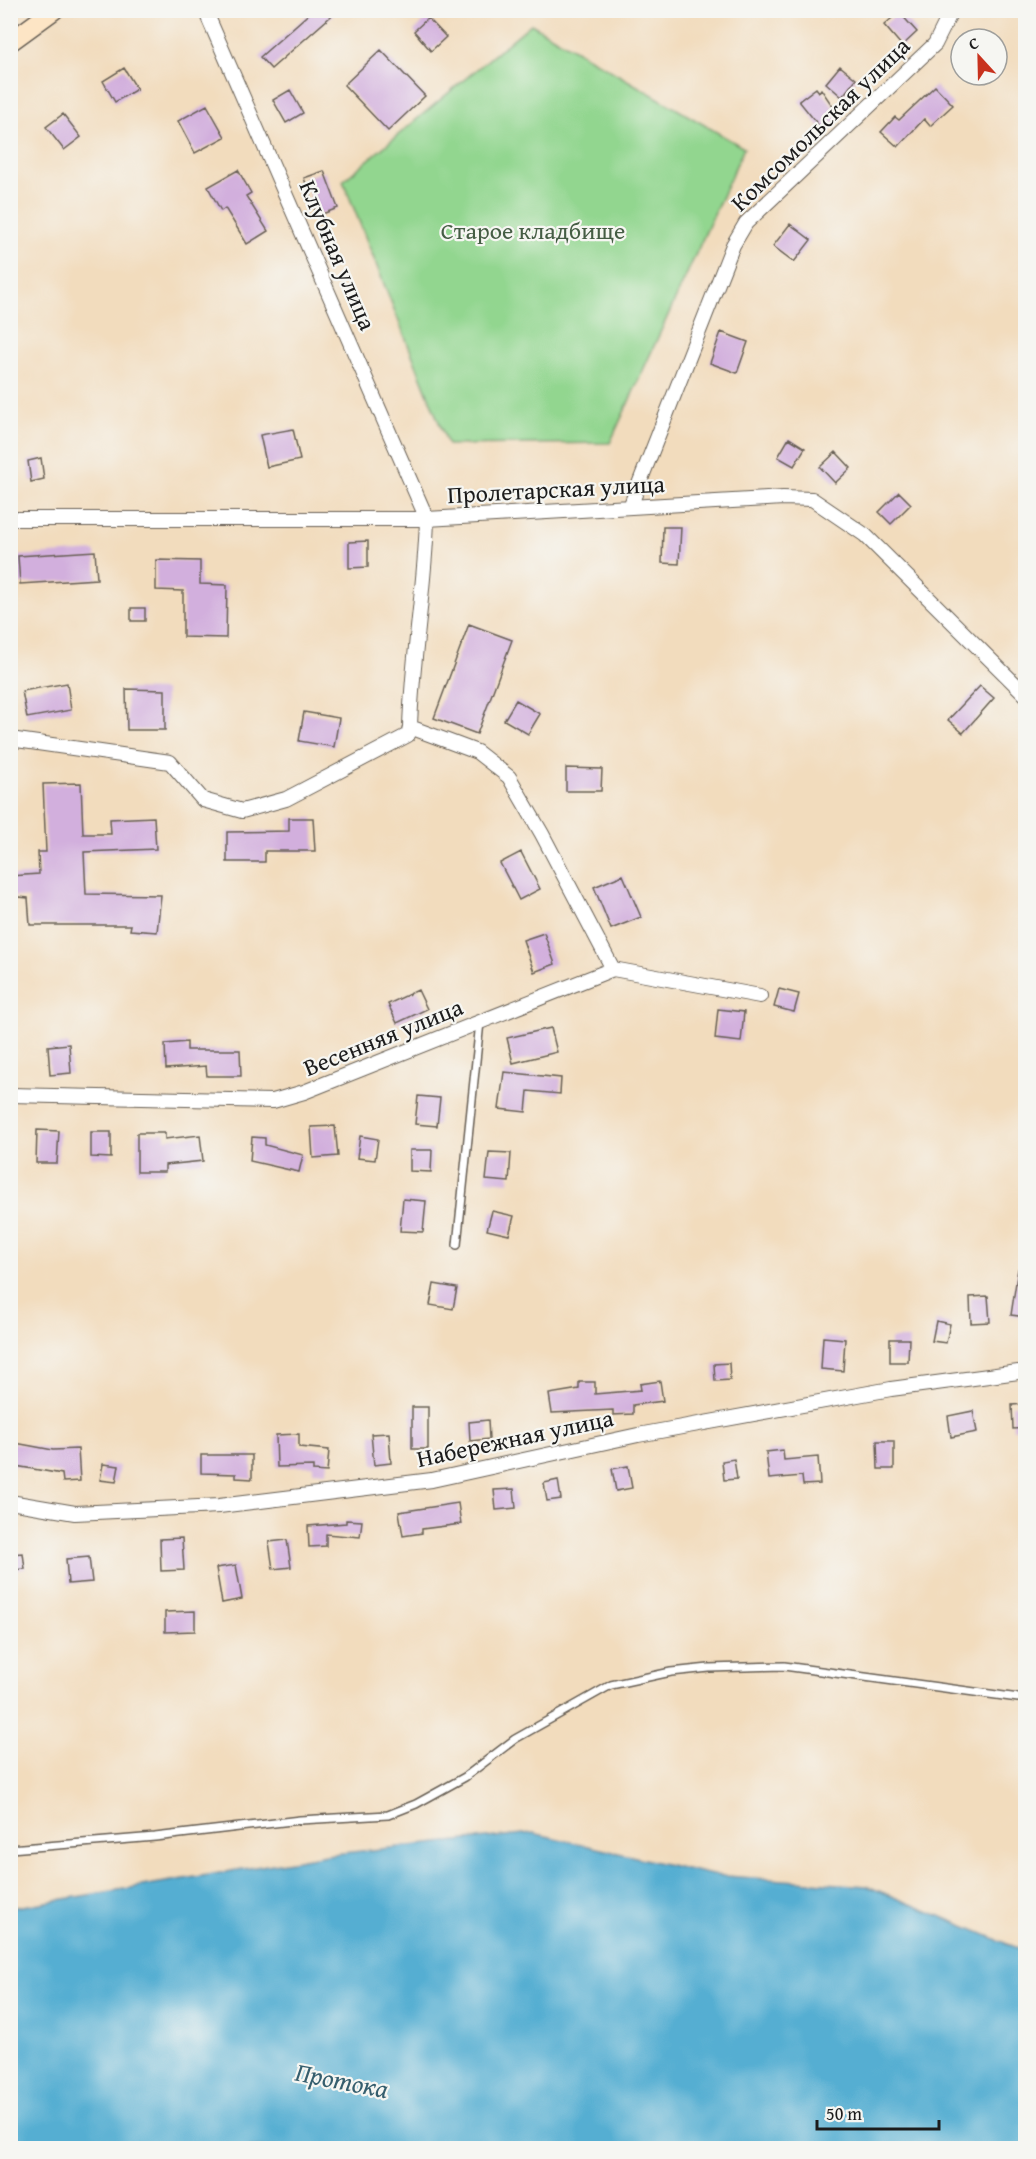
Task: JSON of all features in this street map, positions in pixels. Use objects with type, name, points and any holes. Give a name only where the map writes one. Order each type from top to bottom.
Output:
[{"type":"street","points":[[10,42],[54,10]]},
{"type":"street","name":"Клубная улица","points":[[206,10],[427,519]]},
{"type":"street","name":"Комсомольская улица","points":[[630,507],[733,245],[746,223],[935,44],[952,10]]},
{"type":"street","name":"Пролетарская улица","points":[[10,519],[427,519],[783,498],[812,499],[865,535],[1026,695]]},
{"type":"street","points":[[10,739],[170,762],[203,800],[242,811],[286,800],[332,777],[408,735],[411,678],[426,567],[427,519]]},
{"type":"street","points":[[410,727],[477,752],[509,777],[542,834],[613,969],[760,996]]},
{"type":"street","name":"Весенняя улица","points":[[10,1095],[273,1101],[304,1092],[613,969]]},
{"type":"street","name":"Набережная улица","points":[[10,1502],[75,1513],[219,1506],[432,1480],[638,1435],[868,1393],[1026,1371]]},
{"type":"lane","points":[[457,1245],[480,1022]]},
{"type":"lane","points":[[10,1849],[155,1837],[300,1820],[388,1815],[416,1804],[465,1777],[515,1739],[611,1685],[671,1672],[709,1668],[784,1666],[1026,1699]]},
{"type":"green space","name":"Старое кладбище","points":[[531,24],[744,148],[610,443],[448,445],[343,181]]},
{"type":"water","name":"Протока","points":[[533,1833],[712,1875],[867,1886],[1025,1951],[1025,2148],[11,2148],[11,1908],[333,1854]]},
{"type":"building","points":[[313,10],[338,10],[271,69],[260,57]]},
{"type":"building","points":[[899,12],[917,32],[902,46],[884,25]]},
{"type":"building","points":[[428,18],[446,37],[431,51],[414,31]]},
{"type":"building","points":[[381,50],[425,96],[388,131],[344,85]]},
{"type":"building","points":[[840,66],[856,79],[842,97],[826,83]]},
{"type":"building","points":[[124,68],[137,89],[115,102],[103,81]]},
{"type":"building","points":[[935,86],[953,105],[930,126],[924,119],[898,147],[881,132],[895,117],[899,120]]},
{"type":"building","points":[[816,88],[819,92],[821,89],[840,117],[823,131],[799,101]]},
{"type":"building","points":[[290,90],[303,113],[286,123],[273,100]]},
{"type":"building","points":[[207,105],[225,137],[195,153],[178,121]]},
{"type":"building","points":[[63,114],[81,137],[64,150],[46,127]]},
{"type":"building","points":[[238,170],[251,193],[246,196],[268,231],[247,244],[225,208],[221,211],[208,187]]},
{"type":"building","points":[[324,171],[338,208],[317,216],[304,178]]},
{"type":"building","points":[[790,224],[811,240],[794,262],[773,246]]},
{"type":"building","points":[[721,332],[748,342],[737,373],[710,363]]},
{"type":"building","points":[[293,429],[300,460],[267,467],[260,435]]},
{"type":"building","points":[[789,438],[805,448],[794,466],[778,457]]},
{"type":"building","points":[[836,452],[851,468],[835,483],[820,467]]},
{"type":"building","points":[[41,458],[44,479],[31,482],[28,461]]},
{"type":"building","points":[[899,492],[911,504],[891,524],[879,512]]},
{"type":"building","points":[[663,527],[681,527],[679,564],[662,563]]},
{"type":"building","points":[[368,541],[368,567],[349,568],[349,542]]},
{"type":"building","points":[[95,551],[97,579],[20,584],[18,556]]},
{"type":"building","points":[[156,560],[200,561],[200,584],[227,585],[226,638],[183,637],[183,591],[156,590]]},
{"type":"building","points":[[131,608],[145,608],[145,621],[131,621]]},
{"type":"building","points":[[469,624],[512,640],[477,734],[434,718]]},
{"type":"building","points":[[67,683],[71,710],[27,718],[22,691]]},
{"type":"building","points":[[980,686],[994,698],[963,733],[948,720]]},
{"type":"building","points":[[126,689],[165,690],[165,730],[127,730]]},
{"type":"building","points":[[516,700],[540,714],[528,734],[504,720]]},
{"type":"building","points":[[304,712],[339,718],[334,747],[299,741]]},
{"type":"building","points":[[566,768],[602,769],[601,791],[566,791]]},
{"type":"building","points":[[81,783],[83,834],[111,834],[110,819],[154,817],[156,849],[84,852],[86,894],[161,895],[157,932],[130,930],[131,925],[30,925],[28,898],[10,896],[10,876],[39,874],[38,852],[46,852],[43,784]]},
{"type":"building","points":[[289,818],[313,818],[315,851],[265,851],[265,862],[227,862],[227,832],[289,831]]},
{"type":"building","points":[[521,852],[540,889],[519,900],[500,863]]},
{"type":"building","points":[[623,875],[641,917],[611,929],[594,887]]},
{"type":"building","points":[[544,933],[555,964],[534,972],[523,940]]},
{"type":"building","points":[[779,989],[799,994],[794,1012],[774,1007]]},
{"type":"building","points":[[418,990],[427,1009],[397,1023],[388,1004]]},
{"type":"building","points":[[718,1009],[744,1012],[741,1042],[715,1039]]},
{"type":"building","points":[[551,1028],[557,1052],[513,1063],[507,1038]]},
{"type":"building","points":[[187,1042],[187,1050],[240,1050],[241,1076],[207,1076],[206,1066],[166,1069],[165,1044]]},
{"type":"building","points":[[69,1044],[71,1073],[50,1075],[48,1046]]},
{"type":"building","points":[[504,1072],[561,1078],[560,1094],[528,1091],[526,1112],[499,1109]]},
{"type":"building","points":[[418,1096],[440,1098],[437,1126],[415,1124]]},
{"type":"building","points":[[335,1126],[338,1156],[313,1158],[311,1127]]},
{"type":"building","points":[[37,1130],[59,1131],[57,1163],[36,1163]]},
{"type":"building","points":[[91,1132],[111,1132],[111,1158],[91,1157]]},
{"type":"building","points":[[137,1133],[165,1133],[165,1139],[200,1135],[203,1161],[165,1165],[165,1172],[137,1172]]},
{"type":"building","points":[[360,1136],[378,1139],[375,1160],[357,1158]]},
{"type":"building","points":[[252,1137],[265,1138],[265,1145],[303,1155],[299,1172],[250,1161]]},
{"type":"building","points":[[410,1150],[432,1150],[431,1172],[410,1171]]},
{"type":"building","points":[[489,1152],[511,1153],[509,1182],[486,1180]]},
{"type":"building","points":[[403,1199],[426,1201],[423,1232],[400,1231]]},
{"type":"building","points":[[492,1211],[514,1216],[509,1235],[487,1230]]},
{"type":"building","points":[[1018,1269],[1026,1270],[1026,1317],[1011,1315]]},
{"type":"building","points":[[434,1284],[457,1288],[453,1309],[430,1305]]},
{"type":"building","points":[[988,1296],[990,1322],[971,1323],[970,1297]]},
{"type":"building","points":[[936,1321],[950,1324],[946,1343],[932,1341]]},
{"type":"building","points":[[823,1337],[845,1339],[843,1371],[821,1369]]},
{"type":"building","points":[[890,1339],[909,1339],[908,1362],[890,1362]]},
{"type":"building","points":[[729,1363],[730,1380],[715,1381],[714,1364]]},
{"type":"building","points":[[660,1381],[663,1401],[633,1405],[633,1414],[613,1415],[613,1410],[552,1413],[549,1394],[579,1389],[579,1382],[595,1382],[595,1394],[641,1390],[640,1384]]},
{"type":"building","points":[[1026,1404],[1026,1428],[1013,1429],[1012,1405]]},
{"type":"building","points":[[412,1407],[428,1407],[428,1449],[412,1449]]},
{"type":"building","points":[[973,1411],[977,1432],[951,1437],[948,1416]]},
{"type":"building","points":[[488,1420],[489,1439],[470,1441],[469,1422]]},
{"type":"building","points":[[389,1433],[391,1463],[374,1465],[371,1434]]},
{"type":"building","points":[[299,1434],[299,1447],[329,1450],[327,1472],[313,1471],[313,1466],[277,1467],[276,1435]]},
{"type":"building","points":[[877,1441],[894,1441],[894,1469],[878,1469]]},
{"type":"building","points":[[10,1442],[53,1450],[78,1449],[80,1481],[63,1482],[62,1474],[10,1465]]},
{"type":"building","points":[[783,1450],[784,1460],[818,1457],[820,1484],[803,1485],[802,1476],[769,1479],[766,1452]]},
{"type":"building","points":[[201,1455],[252,1455],[252,1479],[236,1478],[236,1474],[201,1473]]},
{"type":"building","points":[[734,1459],[737,1479],[724,1480],[722,1461]]},
{"type":"building","points":[[103,1464],[119,1466],[116,1482],[100,1480]]},
{"type":"building","points":[[628,1466],[632,1488],[616,1491],[612,1469]]},
{"type":"building","points":[[558,1480],[561,1499],[547,1501],[544,1483]]},
{"type":"building","points":[[514,1489],[516,1508],[496,1510],[494,1490]]},
{"type":"building","points":[[458,1503],[461,1524],[422,1529],[422,1533],[403,1536],[399,1512]]},
{"type":"building","points":[[346,1520],[362,1521],[360,1537],[326,1534],[326,1546],[309,1547],[308,1526],[346,1523]]},
{"type":"building","points":[[182,1538],[184,1570],[161,1571],[160,1539]]},
{"type":"building","points":[[287,1540],[291,1567],[273,1569],[269,1542]]},
{"type":"building","points":[[23,1553],[25,1569],[10,1570],[10,1554]]},
{"type":"building","points":[[89,1557],[92,1582],[68,1584],[66,1559]]},
{"type":"building","points":[[236,1565],[242,1599],[222,1603],[216,1568]]},
{"type":"building","points":[[195,1611],[195,1631],[165,1632],[165,1612]]}]
